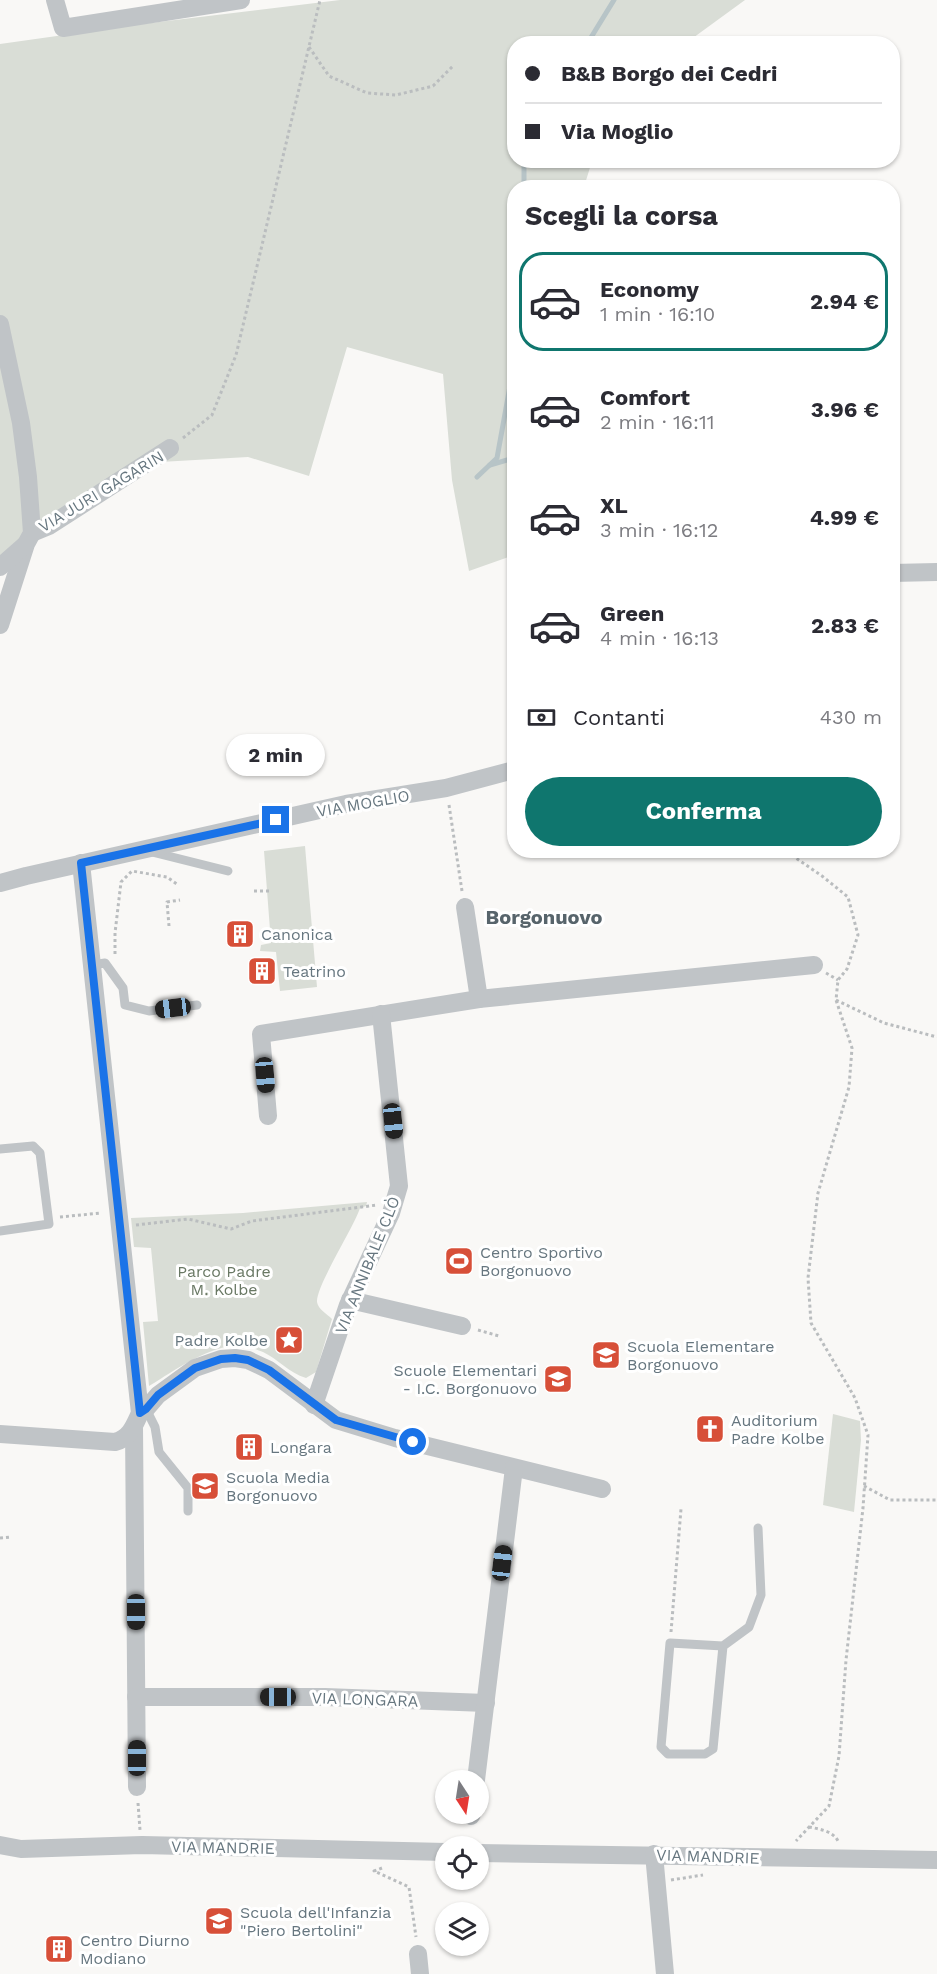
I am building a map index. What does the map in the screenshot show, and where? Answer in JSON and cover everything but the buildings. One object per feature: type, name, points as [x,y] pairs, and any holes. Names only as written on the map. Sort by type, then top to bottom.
[{"type":"street","points":[[55,0],[63,28],[241,0]]},
{"type":"street","name":"VIA JURI GAGARIN","points":[[0,324],[21,423],[32,508],[29,538],[0,625]]},
{"type":"street","name":"VIA JURI GAGARIN","points":[[1,565],[29,538],[170,448]]},
{"type":"street","points":[[900,573],[937,572]]},
{"type":"street","name":"VIA MOGLIO","points":[[0,884],[81,863],[346,804],[446,788],[507,772]]},
{"type":"street","points":[[81,863],[140,1416],[137,1787]]},
{"type":"street","points":[[465,907],[479,999]]},
{"type":"street","points":[[268,1116],[261,1034],[479,999],[813,965]]},
{"type":"street","name":"VIA ANNIBALE CLÒ","points":[[314,1405],[350,1300],[394,1203],[399,1186],[381,1014]]},
{"type":"street","points":[[350,1300],[462,1326]]},
{"type":"street","points":[[0,1434],[115,1442],[122,1440],[158,1395],[195,1368],[221,1359],[235,1358],[248,1360],[269,1370],[336,1420],[602,1489]]},
{"type":"street","points":[[477,1770],[514,1468]]},
{"type":"street","name":"VIA LONGARA","points":[[136,1697],[325,1697],[486,1703]]},
{"type":"street","name":"VIA MANDRIE","points":[[0,1845],[21,1849],[142,1845],[435,1852]]},
{"type":"street","name":"VIA MANDRIE","points":[[489,1852],[937,1860]]},
{"type":"street","points":[[654,1854],[665,1974]]},
{"type":"street","points":[[418,1954],[420,1974]]},
{"type":"lane","points":[[143,850],[228,871]]},
{"type":"lane","points":[[92,965],[105,963],[123,988],[125,1005],[149,1011],[196,1005]]},
{"type":"lane","points":[[0,1149],[33,1146],[40,1153],[49,1224],[0,1231]]},
{"type":"lane","points":[[140,1416],[155,1427],[159,1452],[188,1488],[188,1511]]},
{"type":"lane","points":[[723,1646],[713,1749],[705,1754],[668,1754],[661,1747],[670,1643],[723,1646],[749,1627],[761,1595],[758,1528]]},
{"type":"path","points":[[170,448],[212,415],[236,355],[320,0]]},
{"type":"path","points":[[309,47],[329,76],[367,93],[396,95],[433,86],[453,66]]},
{"type":"path","points":[[446,788],[465,907]]},
{"type":"path","points":[[775,1858],[796,1841],[829,1806],[839,1756],[868,1435],[855,1398],[811,1323],[808,1278],[818,1193],[849,1087],[852,1048],[837,1000],[838,980],[848,969],[858,935],[848,897],[796,858]]},
{"type":"path","points":[[115,961],[115,933],[121,882],[132,871],[167,877],[178,885]]},
{"type":"path","points":[[254,891],[269,891]]},
{"type":"path","points":[[169,927],[167,902],[180,900]]},
{"type":"path","points":[[837,1000],[884,1023],[937,1037]]},
{"type":"path","points":[[48,1218],[188,1219],[231,1229],[252,1221],[394,1203]]},
{"type":"path","points":[[462,1326],[499,1336]]},
{"type":"path","points":[[864,1486],[890,1500],[937,1500]]},
{"type":"path","points":[[670,1643],[681,1509]]},
{"type":"path","points":[[0,1538],[11,1537]]},
{"type":"path","points":[[137,1787],[142,1845]]},
{"type":"path","points":[[656,1882],[712,1875]]},
{"type":"path","points":[[410,1887],[418,1954]]},
{"type":"green space","points":[[340,0],[745,0],[696,36],[507,36],[507,168],[590,168],[586,180],[507,180],[507,557],[469,571],[452,480],[443,374],[347,347],[309,476],[248,457],[160,462],[0,557],[0,44]]},
{"type":"green space","points":[[305,846],[317,987],[280,991],[276,952],[260,951],[261,945],[271,943],[264,851]]},
{"type":"green space","name":"Parco Padre M. Kolbe","points":[[367,1202],[366,1206],[360,1208],[318,1294],[318,1305],[332,1319],[316,1372],[306,1378],[294,1373],[263,1352],[241,1345],[228,1346],[204,1354],[149,1386],[143,1322],[158,1321],[151,1248],[134,1247],[131,1218],[243,1213]]},
{"type":"green space","points":[[833,1414],[860,1421],[861,1440],[854,1512],[823,1505]]},
{"type":"waterway","points":[[592,36],[614,0]]},
{"type":"waterway","points":[[524,168],[524,180]]},
{"type":"waterway","points":[[477,477],[497,458],[507,403]]},
{"type":"waterway","points":[[490,465],[507,460]]},
{"type":"place","name":"Canonica","points":[[240,934]]},
{"type":"place","name":"Teatrino","points":[[262,971]]},
{"type":"place","name":"Centro Sportivo Borgonuovo","points":[[459,1261]]},
{"type":"place","name":"Padre Kolbe","points":[[289,1340]]},
{"type":"place","name":"Scuola Elementare Borgonuovo","points":[[606,1355]]},
{"type":"place","name":"Scuole Elementari - I.C. Borgonuovo","points":[[558,1379]]},
{"type":"place","name":"Auditorium Padre Kolbe","points":[[710,1429]]},
{"type":"place","name":"Longara","points":[[249,1447]]},
{"type":"place","name":"Scuola Media Borgonuovo","points":[[205,1486]]},
{"type":"place","name":"Scuola dell'Infanzia \"Piero Bertolini\"","points":[[219,1921]]},
{"type":"place","name":"Centro Diurno Modiano","points":[[59,1949]]},
{"type":"district","name":"Borgonuovo","points":[[544,917]]},
{"type":"route","points":[[276,820],[81,863],[140,1413],[158,1395],[195,1368],[221,1359],[235,1358],[248,1360],[269,1370],[336,1420],[413,1442]]}]
